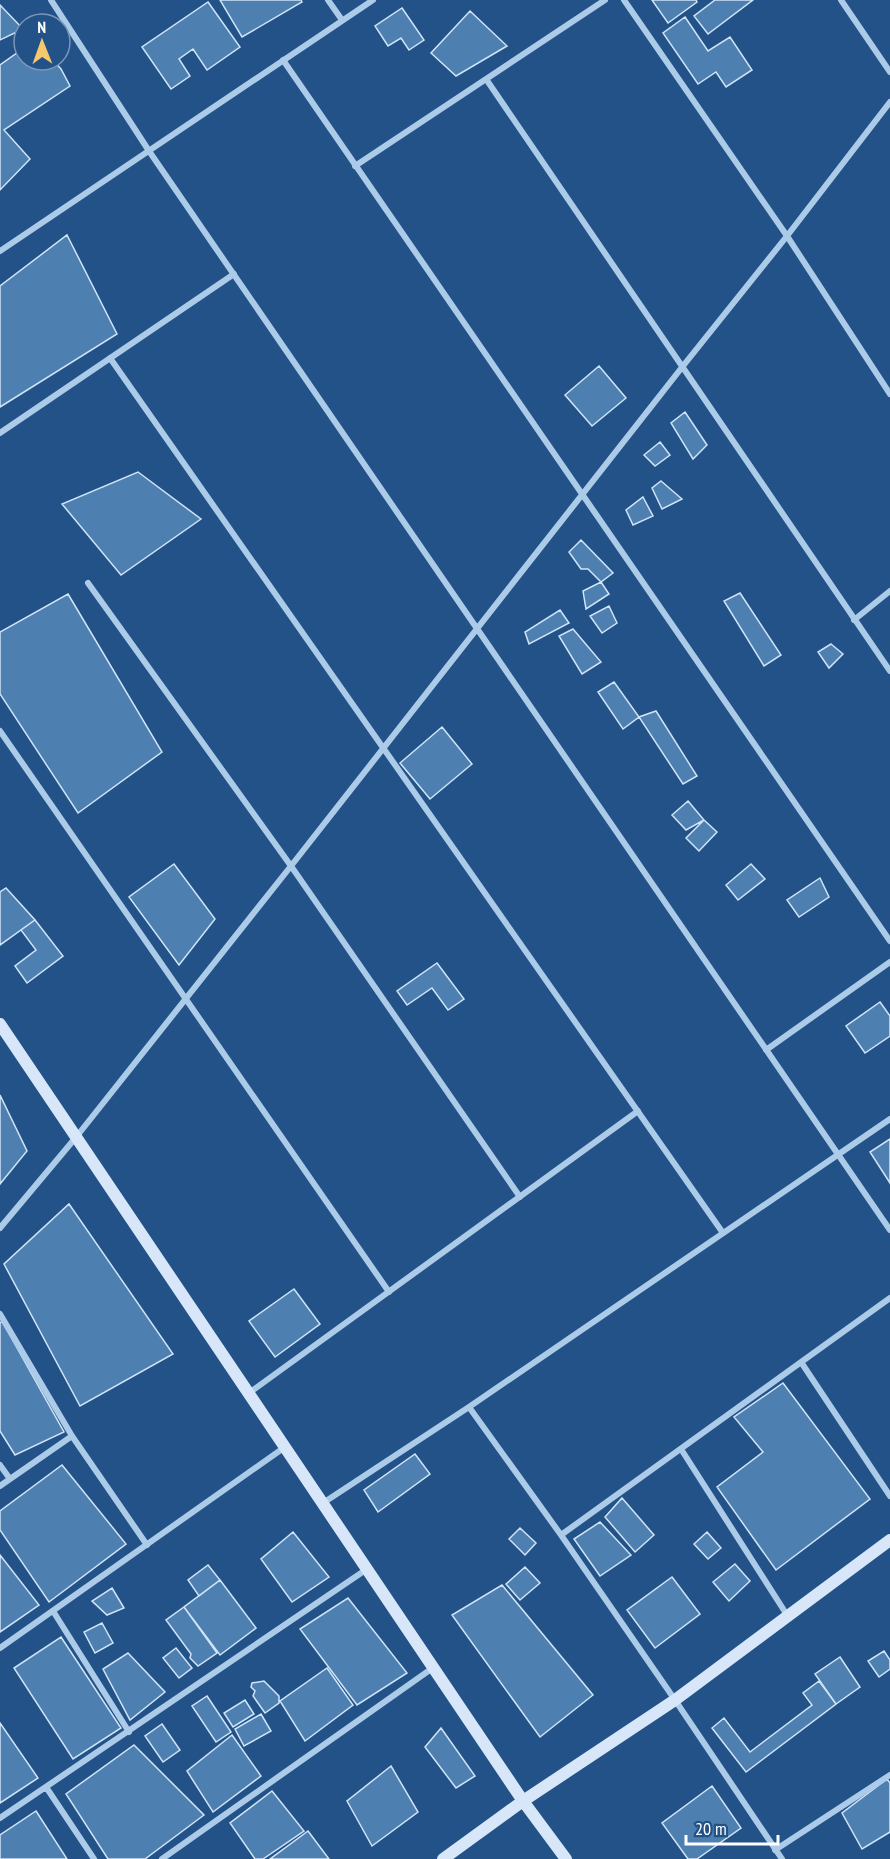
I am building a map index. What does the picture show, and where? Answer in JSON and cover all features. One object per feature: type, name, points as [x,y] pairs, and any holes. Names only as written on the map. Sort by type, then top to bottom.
[{"type":"street","points":[[51,0],[149,151],[890,1230]]},
{"type":"street","points":[[328,0],[342,20]]},
{"type":"street","points":[[0,251],[373,0]]},
{"type":"street","points":[[355,166],[605,0]]},
{"type":"street","points":[[624,0],[787,236],[890,394]]},
{"type":"street","points":[[841,0],[890,72]]},
{"type":"street","points":[[284,60],[890,941]]},
{"type":"street","points":[[486,79],[890,671]]},
{"type":"street","points":[[0,1228],[77,1136],[478,630],[890,102]]},
{"type":"street","points":[[0,433],[234,274]]},
{"type":"street","points":[[110,358],[723,1233]]},
{"type":"street","points":[[88,583],[291,866],[520,1197]]},
{"type":"street","points":[[854,620],[890,591]]},
{"type":"street","points":[[0,731],[389,1292]]},
{"type":"street","points":[[766,1050],[890,962]]},
{"type":"street","points":[[0,1024],[524,1801],[566,1859]]},
{"type":"street","points":[[249,1393],[638,1111]]},
{"type":"street","points":[[323,1503],[469,1407],[890,1119]]},
{"type":"street","points":[[561,1535],[890,1298]]},
{"type":"street","points":[[0,1314],[72,1436],[147,1545]]},
{"type":"street","points":[[801,1362],[890,1496]]},
{"type":"street","points":[[469,1407],[561,1535],[782,1859]]},
{"type":"street","points":[[0,1486],[72,1436]]},
{"type":"street","points":[[0,1648],[285,1447]]},
{"type":"street","points":[[681,1449],[787,1615]]},
{"type":"street","points":[[0,1465],[10,1479]]},
{"type":"street","points":[[443,1859],[524,1801],[675,1700],[890,1540]]},
{"type":"street","points":[[0,1818],[368,1569]]},
{"type":"street","points":[[53,1611],[129,1732]]},
{"type":"street","points":[[162,1859],[434,1667]]},
{"type":"street","points":[[775,1850],[890,1774]]},
{"type":"street","points":[[46,1787],[94,1859]]},
{"type":"building","points":[[220,0],[301,0],[302,2],[242,37]]},
{"type":"building","points":[[652,0],[696,0],[697,2],[668,23]]},
{"type":"building","points":[[715,0],[753,0],[708,34],[694,16]]},
{"type":"building","points":[[208,2],[240,47],[207,70],[193,49],[179,59],[190,76],[171,89],[142,47]]},
{"type":"building","points":[[0,5],[12,18],[12,34],[0,40]]},
{"type":"building","points":[[402,8],[424,40],[409,50],[401,38],[388,46],[375,26]]},
{"type":"building","points":[[470,11],[507,46],[456,76],[431,53]]},
{"type":"building","points":[[685,17],[708,51],[730,37],[752,70],[726,87],[716,72],[698,84],[663,33]]},
{"type":"building","points":[[12,56],[12,72],[63,72],[70,86],[4,130],[30,159],[0,190],[0,65]]},
{"type":"building","points":[[67,235],[117,334],[0,407],[0,286]]},
{"type":"building","points":[[599,366],[626,398],[592,426],[565,395]]},
{"type":"building","points":[[685,412],[707,445],[693,459],[671,423]]},
{"type":"building","points":[[660,442],[670,455],[655,466],[644,455]]},
{"type":"building","points":[[138,472],[201,519],[121,575],[62,504]]},
{"type":"building","points":[[661,481],[682,499],[662,509],[652,488]]},
{"type":"building","points":[[643,497],[653,516],[633,525],[626,510]]},
{"type":"building","points":[[581,540],[613,573],[601,582],[588,569],[581,569],[569,552]]},
{"type":"building","points":[[601,582],[609,594],[586,609],[583,591]]},
{"type":"building","points":[[740,593],[781,655],[764,666],[724,601]]},
{"type":"building","points":[[68,594],[162,752],[78,813],[0,694],[0,632]]},
{"type":"building","points":[[609,606],[617,623],[602,633],[590,616]]},
{"type":"building","points":[[560,610],[569,623],[529,644],[525,632]]},
{"type":"building","points":[[573,629],[601,662],[582,674],[559,636]]},
{"type":"building","points":[[831,644],[843,654],[829,668],[818,652]]},
{"type":"building","points":[[614,682],[639,717],[623,729],[598,692]]},
{"type":"building","points":[[656,711],[697,776],[683,784],[639,717]]},
{"type":"building","points":[[442,727],[472,764],[430,799],[400,763]]},
{"type":"building","points":[[688,801],[704,820],[686,830],[672,815]]},
{"type":"building","points":[[704,820],[717,832],[699,851],[686,838]]},
{"type":"building","points":[[174,864],[215,919],[179,965],[129,897]]},
{"type":"building","points":[[751,864],[765,879],[738,900],[726,885]]},
{"type":"building","points":[[820,878],[829,897],[799,917],[787,900]]},
{"type":"building","points":[[6,888],[35,920],[0,945],[0,892]]},
{"type":"building","points":[[35,920],[63,956],[27,983],[15,966],[36,950],[21,930]]},
{"type":"building","points":[[437,963],[464,999],[448,1010],[432,988],[407,1005],[397,991]]},
{"type":"building","points":[[880,1002],[890,1016],[890,1036],[865,1053],[846,1026]]},
{"type":"building","points":[[0,1095],[27,1151],[0,1184]]},
{"type":"building","points":[[890,1139],[890,1183],[870,1152]]},
{"type":"building","points":[[69,1204],[173,1354],[80,1406],[4,1264]]},
{"type":"building","points":[[294,1289],[320,1324],[275,1357],[249,1321]]},
{"type":"building","points":[[2,1321],[64,1432],[15,1455],[0,1431],[0,1323]]},
{"type":"building","points":[[783,1383],[870,1499],[776,1570],[717,1487],[763,1452],[734,1417]]},
{"type":"building","points":[[415,1454],[430,1474],[378,1512],[364,1490]]},
{"type":"building","points":[[62,1465],[126,1544],[49,1602],[0,1530],[0,1511]]},
{"type":"building","points":[[622,1498],[654,1535],[635,1552],[605,1517]]},
{"type":"building","points":[[600,1522],[631,1555],[600,1576],[574,1539]]},
{"type":"building","points":[[520,1528],[536,1543],[525,1555],[509,1539]]},
{"type":"building","points":[[293,1532],[329,1577],[292,1602],[261,1559]]},
{"type":"building","points":[[707,1532],[721,1548],[708,1559],[694,1544]]},
{"type":"building","points":[[0,1555],[39,1605],[0,1632]]},
{"type":"building","points":[[735,1564],[750,1581],[729,1601],[713,1582]]},
{"type":"building","points":[[208,1565],[220,1580],[199,1596],[188,1580]]},
{"type":"building","points":[[525,1567],[540,1583],[520,1600],[506,1584]]},
{"type":"building","points":[[672,1577],[700,1614],[655,1648],[627,1610]]},
{"type":"building","points":[[220,1580],[256,1628],[220,1655],[184,1607]]},
{"type":"building","points":[[502,1585],[593,1695],[540,1737],[452,1615]]},
{"type":"building","points":[[112,1588],[124,1608],[107,1615],[92,1601]]},
{"type":"building","points":[[348,1598],[407,1673],[357,1705],[300,1629]]},
{"type":"building","points":[[184,1607],[217,1653],[198,1666],[190,1658],[191,1654],[166,1620]]},
{"type":"building","points":[[102,1623],[113,1643],[95,1653],[84,1632]]},
{"type":"building","points":[[61,1637],[121,1728],[73,1759],[14,1668]]},
{"type":"building","points":[[176,1648],[192,1668],[179,1678],[163,1658]]},
{"type":"building","points":[[884,1651],[890,1660],[890,1669],[879,1677],[868,1661]]},
{"type":"building","points":[[128,1653],[165,1692],[130,1720],[103,1669]]},
{"type":"building","points":[[840,1657],[860,1687],[836,1704],[815,1674]]},
{"type":"building","points":[[327,1668],[353,1705],[305,1741],[280,1701]]},
{"type":"building","points":[[264,1681],[279,1696],[279,1703],[265,1713],[253,1696],[255,1691],[251,1687],[252,1683]]},
{"type":"building","points":[[819,1681],[836,1704],[746,1772],[712,1728],[724,1718],[750,1752],[812,1705],[803,1693]]},
{"type":"building","points":[[207,1696],[231,1732],[216,1742],[192,1706]]},
{"type":"building","points":[[245,1700],[254,1714],[233,1727],[224,1713]]},
{"type":"building","points":[[261,1714],[271,1731],[244,1746],[235,1729]]},
{"type":"building","points":[[0,1723],[38,1778],[0,1803]]},
{"type":"building","points":[[162,1724],[180,1750],[163,1762],[145,1736]]},
{"type":"building","points":[[441,1728],[475,1776],[456,1788],[425,1747]]},
{"type":"building","points":[[232,1735],[261,1776],[213,1812],[187,1771]]},
{"type":"building","points":[[134,1745],[204,1815],[145,1859],[108,1859],[66,1794]]},
{"type":"building","points":[[391,1766],[418,1812],[372,1846],[347,1801]]},
{"type":"building","points":[[887,1779],[890,1783],[890,1832],[862,1849],[842,1813]]},
{"type":"building","points":[[712,1786],[741,1828],[697,1859],[688,1859],[662,1823]]},
{"type":"building","points":[[272,1791],[304,1831],[263,1859],[255,1859],[230,1823]]},
{"type":"building","points":[[36,1811],[67,1859],[0,1859],[0,1835]]},
{"type":"building","points":[[308,1831],[329,1859],[270,1859]]}]
